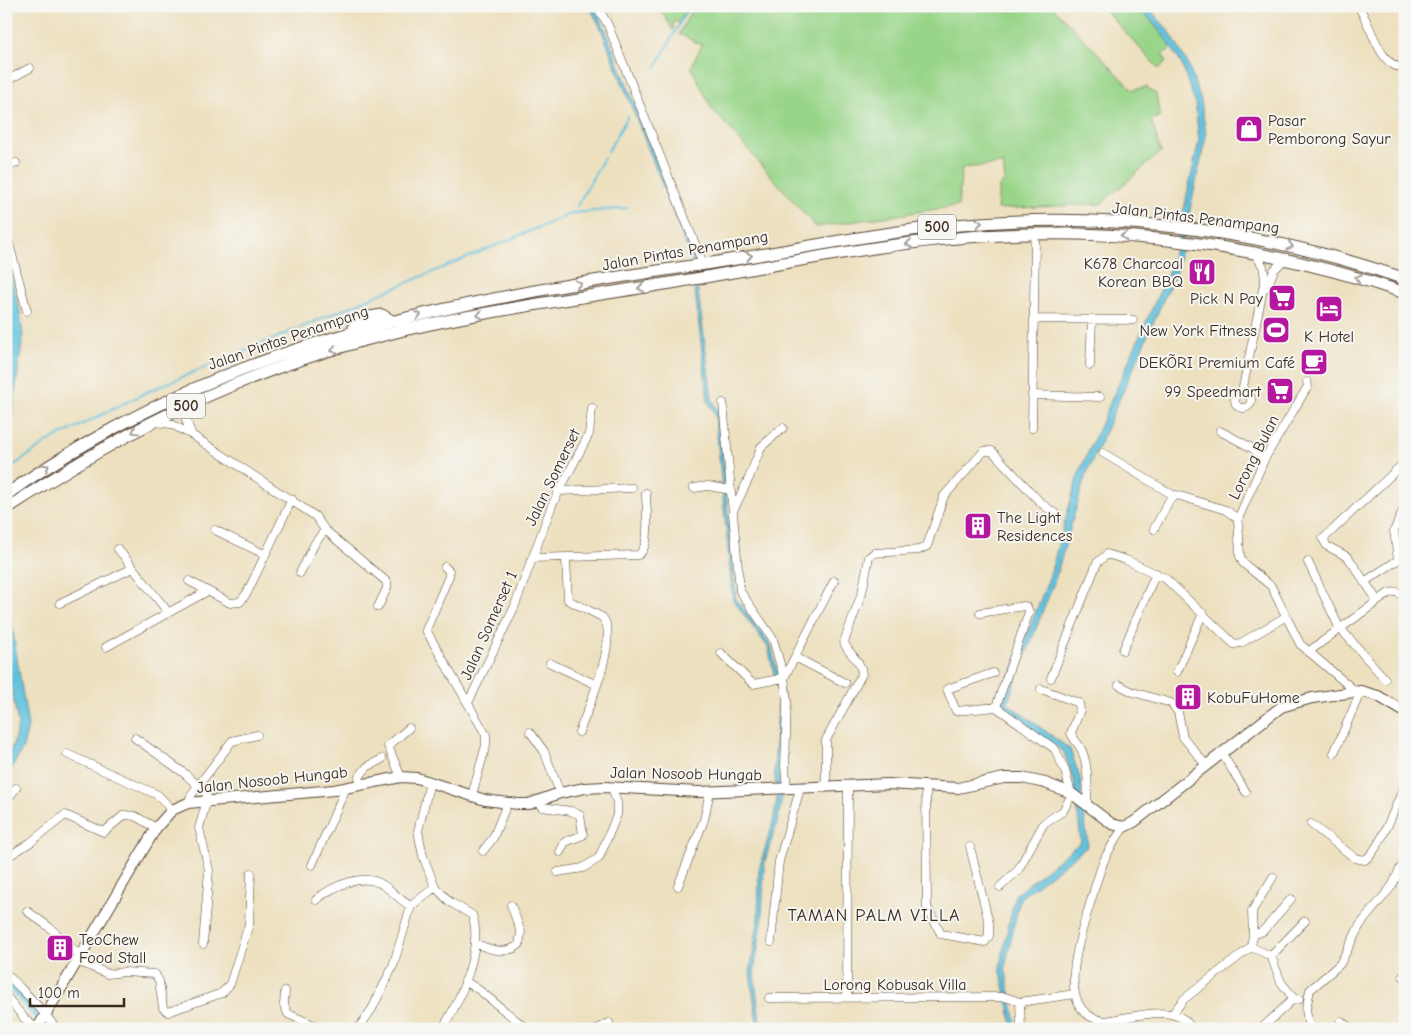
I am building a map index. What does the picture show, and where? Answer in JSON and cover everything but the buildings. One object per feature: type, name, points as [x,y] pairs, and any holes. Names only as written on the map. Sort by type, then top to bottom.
[{"type":"main road","name":"Jalan Pintas Penampang","points":[[6,495],[32,476],[79,448],[179,394],[284,353],[354,331],[452,307],[884,234],[982,223],[1102,222],[1174,227],[1276,242],[1357,264],[1405,280]]},
{"type":"main road","name":"Jalan Pintas Penampang","points":[[6,509],[76,464],[154,421],[224,390],[295,362],[380,337],[514,309],[919,243],[1016,235],[1072,234],[1131,236],[1187,241],[1286,258],[1405,293]]},
{"type":"main road","points":[[354,331],[359,336],[371,334],[380,337]]},
{"type":"main road","points":[[179,394],[192,394],[212,384],[218,384],[224,390]]},
{"type":"main road","points":[[1124,827],[1134,822],[1205,764],[1281,707],[1312,698],[1358,691],[1378,696],[1405,712]]},
{"type":"main road","name":"Jalan Nosoob Hungab","points":[[40,1023],[156,828],[172,810],[188,803],[346,788],[401,777],[416,778],[507,804],[530,804],[560,793],[585,788],[612,787],[710,791],[800,789],[826,786],[888,784],[966,788],[1004,778],[1022,778],[1045,783],[1072,794],[1112,824],[1124,827]]},
{"type":"street","points":[[597,6],[608,25],[702,264]]},
{"type":"street","points":[[1358,6],[1369,22],[1385,60],[1392,65],[1405,67]]},
{"type":"street","points":[[6,81],[30,68]]},
{"type":"street","points":[[6,167],[16,163]]},
{"type":"street","points":[[6,232],[27,311]]},
{"type":"street","points":[[1036,242],[1043,237],[1072,234]]},
{"type":"street","points":[[1016,235],[1028,237],[1036,242]]},
{"type":"street","points":[[1032,428],[1036,242]]},
{"type":"street","points":[[1254,252],[1263,266],[1264,279],[1243,392],[1269,279],[1278,265],[1286,258]]},
{"type":"street","points":[[1034,319],[1133,320]]},
{"type":"street","points":[[1090,365],[1092,319]]},
{"type":"street","name":"Lorong Bulan","points":[[1307,382],[1308,386],[1264,458],[1238,519],[1238,541],[1241,560],[1270,586],[1297,640],[1308,652],[1358,691]]},
{"type":"street","points":[[1032,395],[1100,396]]},
{"type":"street","points":[[723,403],[740,591],[773,639],[779,680],[787,700],[785,767],[782,789]]},
{"type":"street","points":[[190,405],[186,420],[192,435]]},
{"type":"street","name":"Jalan Somerset","points":[[532,558],[558,491],[577,460],[589,434],[592,408]]},
{"type":"street","points":[[154,421],[171,424],[192,435],[292,499],[315,516],[325,530],[387,582],[387,588],[378,607]]},
{"type":"street","points":[[733,511],[750,478],[761,447],[783,428]]},
{"type":"street","points":[[1220,431],[1252,448],[1264,458]]},
{"type":"street","points":[[826,786],[826,740],[862,674],[861,664],[845,647],[844,642],[862,593],[869,557],[874,553],[919,550],[927,546],[944,496],[984,451],[988,450],[992,451],[1040,502],[1058,516]]},
{"type":"street","name":"Lorong Bulan","points":[[1103,453],[1173,495],[1226,510],[1238,519]]},
{"type":"street","points":[[1377,600],[1348,557],[1327,546],[1323,539],[1405,462]]},
{"type":"street","points":[[694,488],[717,487],[731,490]]},
{"type":"street","points":[[558,491],[632,488]]},
{"type":"street","points":[[532,558],[638,555],[644,549],[647,541],[646,493]]},
{"type":"street","points":[[1154,529],[1173,495]]},
{"type":"street","points":[[189,581],[206,592],[230,603],[240,602],[247,593],[264,554],[292,499]]},
{"type":"street","points":[[1364,582],[1398,560],[1394,535],[1405,506]]},
{"type":"street","points":[[215,530],[264,554]]},
{"type":"street","points":[[300,574],[315,543],[325,530]]},
{"type":"street","points":[[118,549],[168,612]]},
{"type":"street","points":[[1051,678],[1101,558],[1110,554],[1156,573],[1169,581],[1230,642],[1237,645],[1285,617]]},
{"type":"street","name":"Jalan Somerset 1","points":[[468,704],[514,608],[532,558]]},
{"type":"street","points":[[566,558],[568,600],[598,614],[605,620],[606,624],[604,667],[579,732]]},
{"type":"street","points":[[1308,562],[1340,627],[1385,679]]},
{"type":"street","name":"Jalan Somerset 1","points":[[446,567],[450,576],[427,622],[426,630],[484,730],[486,739],[472,795]]},
{"type":"street","points":[[60,603],[133,568]]},
{"type":"street","points":[[1123,650],[1156,573]]},
{"type":"street","points":[[721,653],[752,684],[779,680],[795,657],[834,581]]},
{"type":"street","points":[[106,647],[206,592]]},
{"type":"street","points":[[1308,652],[1377,600],[1393,592],[1405,597]]},
{"type":"street","points":[[980,613],[1024,606],[1027,607],[1029,612],[996,707]]},
{"type":"street","points":[[1177,672],[1203,613]]},
{"type":"street","points":[[795,657],[845,683]]},
{"type":"street","points":[[550,663],[597,685]]},
{"type":"street","points":[[992,673],[947,689],[956,711],[996,707],[1055,749],[1065,771],[1072,794],[1063,811],[1044,823],[1018,870],[1000,887]]},
{"type":"street","points":[[1119,685],[1133,692],[1171,703],[1178,712],[1183,737],[1205,764]]},
{"type":"street","points":[[1041,689],[1079,703],[1080,710],[1071,733],[1080,747],[1087,776],[1085,803]]},
{"type":"street","points":[[1334,753],[1358,691]]},
{"type":"street","points":[[401,777],[388,746],[409,728]]},
{"type":"street","points":[[530,732],[544,751],[560,793]]},
{"type":"street","points":[[188,803],[198,785],[232,741],[257,735]]},
{"type":"street","points":[[135,738],[205,790],[207,800],[199,828],[209,870],[203,944]]},
{"type":"street","points":[[1221,752],[1246,792]]},
{"type":"street","points":[[67,754],[158,795],[172,810]]},
{"type":"street","points":[[362,785],[359,777],[361,772],[382,759]]},
{"type":"street","points":[[430,782],[418,831],[423,856],[435,887],[450,902],[472,915],[476,928],[475,943],[465,981],[454,1010],[442,1029]]},
{"type":"street","points":[[1312,824],[1354,858],[1362,861],[1369,857],[1373,851],[1405,784]]},
{"type":"street","points":[[847,998],[848,785]]},
{"type":"street","points":[[926,786],[927,907],[942,934],[985,942],[989,936],[989,923],[970,847]]},
{"type":"street","points":[[558,872],[583,868],[599,858],[617,815],[617,803],[612,787]]},
{"type":"street","points":[[6,801],[16,788]]},
{"type":"street","points":[[312,865],[346,788]]},
{"type":"street","points":[[772,942],[779,861],[800,789]]},
{"type":"street","points":[[678,886],[704,820],[710,791]]},
{"type":"street","points":[[1398,801],[1405,806]]},
{"type":"street","points":[[537,802],[542,807],[571,811],[580,815],[583,835],[565,842],[560,852]]},
{"type":"street","points":[[483,851],[493,838],[507,804]]},
{"type":"street","points":[[6,858],[31,842],[65,815],[104,832],[124,815],[135,816],[156,828]]},
{"type":"street","points":[[1124,827],[1104,862],[1082,932],[1074,966],[1075,994],[1083,1009],[1101,1021],[1173,1013],[1186,1020],[1192,1029]]},
{"type":"street","points":[[1309,1029],[1306,1001],[1315,984],[1340,964],[1360,924],[1392,886],[1401,867]]},
{"type":"street","points":[[27,911],[49,927],[79,959],[108,974],[124,972],[155,974],[159,981],[163,1008],[168,1012],[222,993],[230,984],[249,924],[251,873]]},
{"type":"street","points":[[1173,1013],[1184,999],[1251,947],[1253,935],[1252,911],[1273,876]]},
{"type":"street","points":[[316,900],[322,894],[363,878],[374,880],[384,885],[411,906]]},
{"type":"street","points":[[358,1029],[372,1009],[393,966],[411,906],[435,887]]},
{"type":"street","points":[[1253,935],[1262,931],[1291,899]]},
{"type":"street","points":[[475,943],[493,951],[511,949],[519,945],[521,932],[511,905]]},
{"type":"street","points":[[1271,956],[1305,921]]},
{"type":"street","points":[[1251,947],[1271,956],[1281,982],[1294,999],[1306,1001]]},
{"type":"street","points":[[6,973],[31,1001],[40,1023]]},
{"type":"street","points":[[465,981],[527,1029]]},
{"type":"street","points":[[285,991],[284,1005],[288,1014],[323,1029]]},
{"type":"street","name":"Lorong Kobusak Villa","points":[[769,998],[1012,999],[1075,994]]},
{"type":"street","points":[[6,996],[25,1019],[56,1029]]},
{"type":"street","points":[[1012,999],[1022,1029]]},
{"type":"street","points":[[1260,1029],[1278,1011],[1294,999]]},
{"type":"street","points":[[1341,1021],[1351,1029]]},
{"type":"street","points":[[598,1029],[609,1023]]},
{"type":"green space","points":[[658,6],[688,6],[679,23],[674,21],[673,30]]},
{"type":"green space","points":[[694,6],[1055,6],[1054,8],[1133,90],[1146,87],[1156,94],[1160,116],[1151,120],[1161,152],[1101,204],[997,209],[999,187],[1005,180],[1003,164],[962,168],[958,206],[816,227],[712,109],[691,67],[702,45],[679,34]]},
{"type":"green space","points":[[1101,6],[1139,6],[1173,48],[1162,54],[1167,61],[1159,69]]},
{"type":"water","points":[[589,6],[593,6],[604,26],[693,253],[712,399],[719,413],[736,599],[771,645],[783,697],[778,769],[782,798],[777,823],[764,864],[762,923],[754,972],[761,1029],[758,1029],[750,972],[758,923],[759,869],[773,822],[777,798],[774,769],[779,696],[768,647],[733,600],[715,415],[708,401],[691,258],[600,26]]},
{"type":"water","points":[[1139,6],[1147,6],[1169,31],[1187,62],[1201,101],[1206,136],[1177,269],[1085,477],[1055,580],[1007,703],[1070,749],[1080,778],[1088,846],[1020,898],[1005,967],[1017,1029],[1013,1029],[1000,967],[1015,895],[1081,842],[1074,780],[1064,752],[999,706],[1049,578],[1078,475],[1171,266],[1199,141],[1195,103],[1182,65],[1165,37]]},
{"type":"water","points":[[6,256],[20,311],[23,336],[6,457],[6,379],[11,336],[6,304]]},
{"type":"water","points":[[6,589],[28,726],[23,748],[6,779],[6,759],[13,745],[18,725],[6,656]]},
{"type":"waterway","points":[[656,67],[689,6]]},
{"type":"waterway","points":[[639,97],[643,90]]},
{"type":"waterway","points":[[608,151],[628,116]]},
{"type":"waterway","points":[[577,206],[604,158]]},
{"type":"waterway","points":[[6,471],[49,441],[149,391],[573,213],[627,208]]},
{"type":"waterway","points":[[6,982],[49,1029]]},
{"type":"place","name":"Pasar Pemborong Sayur","points":[[1249,129]]},
{"type":"place","name":"K678 Charcoal Korean BBQ","points":[[1202,272]]},
{"type":"place","name":"Pick N Pay","points":[[1282,298]]},
{"type":"place","name":"K Hotel","points":[[1329,309]]},
{"type":"place","name":"New York Fitness","points":[[1276,330]]},
{"type":"place","name":"DEKÕRI Premium Café","points":[[1314,362]]},
{"type":"place","name":"99 Speedmart","points":[[1280,391]]},
{"type":"place","name":"The Light Residences","points":[[978,526]]},
{"type":"place","name":"KobuFuHome","points":[[1188,697]]},
{"type":"place","name":"TeoChew Food Stall","points":[[60,948]]},
{"type":"district","name":"TAMAN PALM VILLA","points":[[874,915]]}]
